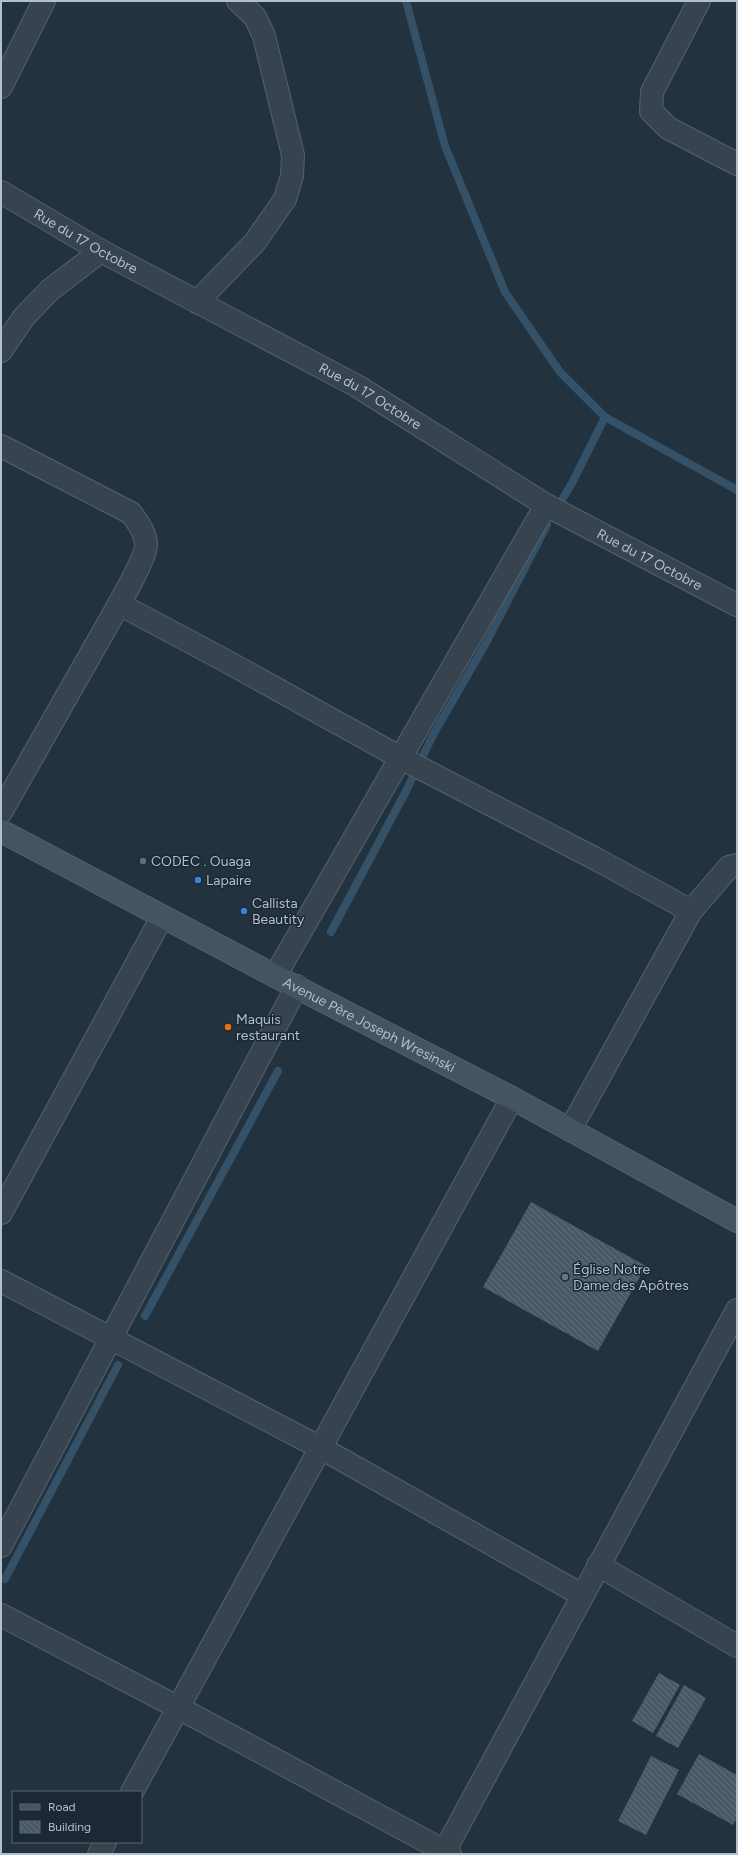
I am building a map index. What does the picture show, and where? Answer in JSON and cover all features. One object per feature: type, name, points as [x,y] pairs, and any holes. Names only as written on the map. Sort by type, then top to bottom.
[{"type":"street","points":[[1,87],[44,1]]},
{"type":"street","points":[[197,302],[255,242],[285,199],[292,176],[293,155],[264,36],[255,17],[238,1]]},
{"type":"street","points":[[699,1],[652,92],[651,111],[668,128],[737,164]]},
{"type":"street","name":"Rue du 17 Octobre","points":[[1,192],[101,251],[357,386],[546,505],[737,605]]},
{"type":"street","points":[[1,351],[24,317],[50,290],[101,251]]},
{"type":"street","points":[[1,446],[131,513],[140,524],[145,538],[146,547],[138,567],[119,604],[1,812]]},
{"type":"street","points":[[275,976],[546,505]]},
{"type":"street","points":[[119,604],[226,661],[401,758],[598,860],[691,911]]},
{"type":"street","name":"Avenue Père Joseph Wresinski","points":[[1,830],[162,917],[512,1098],[737,1221]]},
{"type":"street","points":[[570,1130],[691,911],[729,867],[737,865]]},
{"type":"street","points":[[1,1213],[162,917]]},
{"type":"street","points":[[1,1546],[297,986]]},
{"type":"street","points":[[133,1791],[512,1098]]},
{"type":"street","points":[[1,1281],[321,1448],[582,1595]]},
{"type":"street","points":[[1,1615],[178,1708],[446,1853],[598,1565],[737,1310]]},
{"type":"street","points":[[598,1565],[737,1646]]},
{"type":"street","points":[[98,1854],[104,1843]]},
{"type":"building","name":"Église Notre Dame des Apôtres","points":[[531,1202],[646,1266],[598,1351],[483,1287]]},
{"type":"building","points":[[659,1673],[680,1685],[653,1733],[632,1721]]},
{"type":"building","points":[[684,1685],[706,1698],[678,1748],[656,1736]]},
{"type":"building","points":[[699,1754],[737,1775],[737,1818],[733,1825],[677,1794]]},
{"type":"building","points":[[651,1756],[679,1770],[646,1835],[618,1821]]},
{"type":"waterway","points":[[406,1],[445,146],[505,292],[560,372],[605,417],[737,490]]},
{"type":"waterway","points":[[556,510],[572,483],[605,417]]},
{"type":"waterway","points":[[331,932],[405,793],[433,735],[486,643],[547,525]]},
{"type":"waterway","points":[[145,1316],[278,1071]]},
{"type":"waterway","points":[[5,1579],[118,1365]]},
{"type":"place","name":"CODEC . Ouaga","points":[[143,861]]},
{"type":"place","name":"Lapaire","points":[[198,880]]},
{"type":"place","name":"Callista Beautity","points":[[244,911]]},
{"type":"place","name":"Maquis restaurant","points":[[228,1027]]},
{"type":"place","name":"Église Notre Dame des Apôtres","points":[[565,1277]]}]
